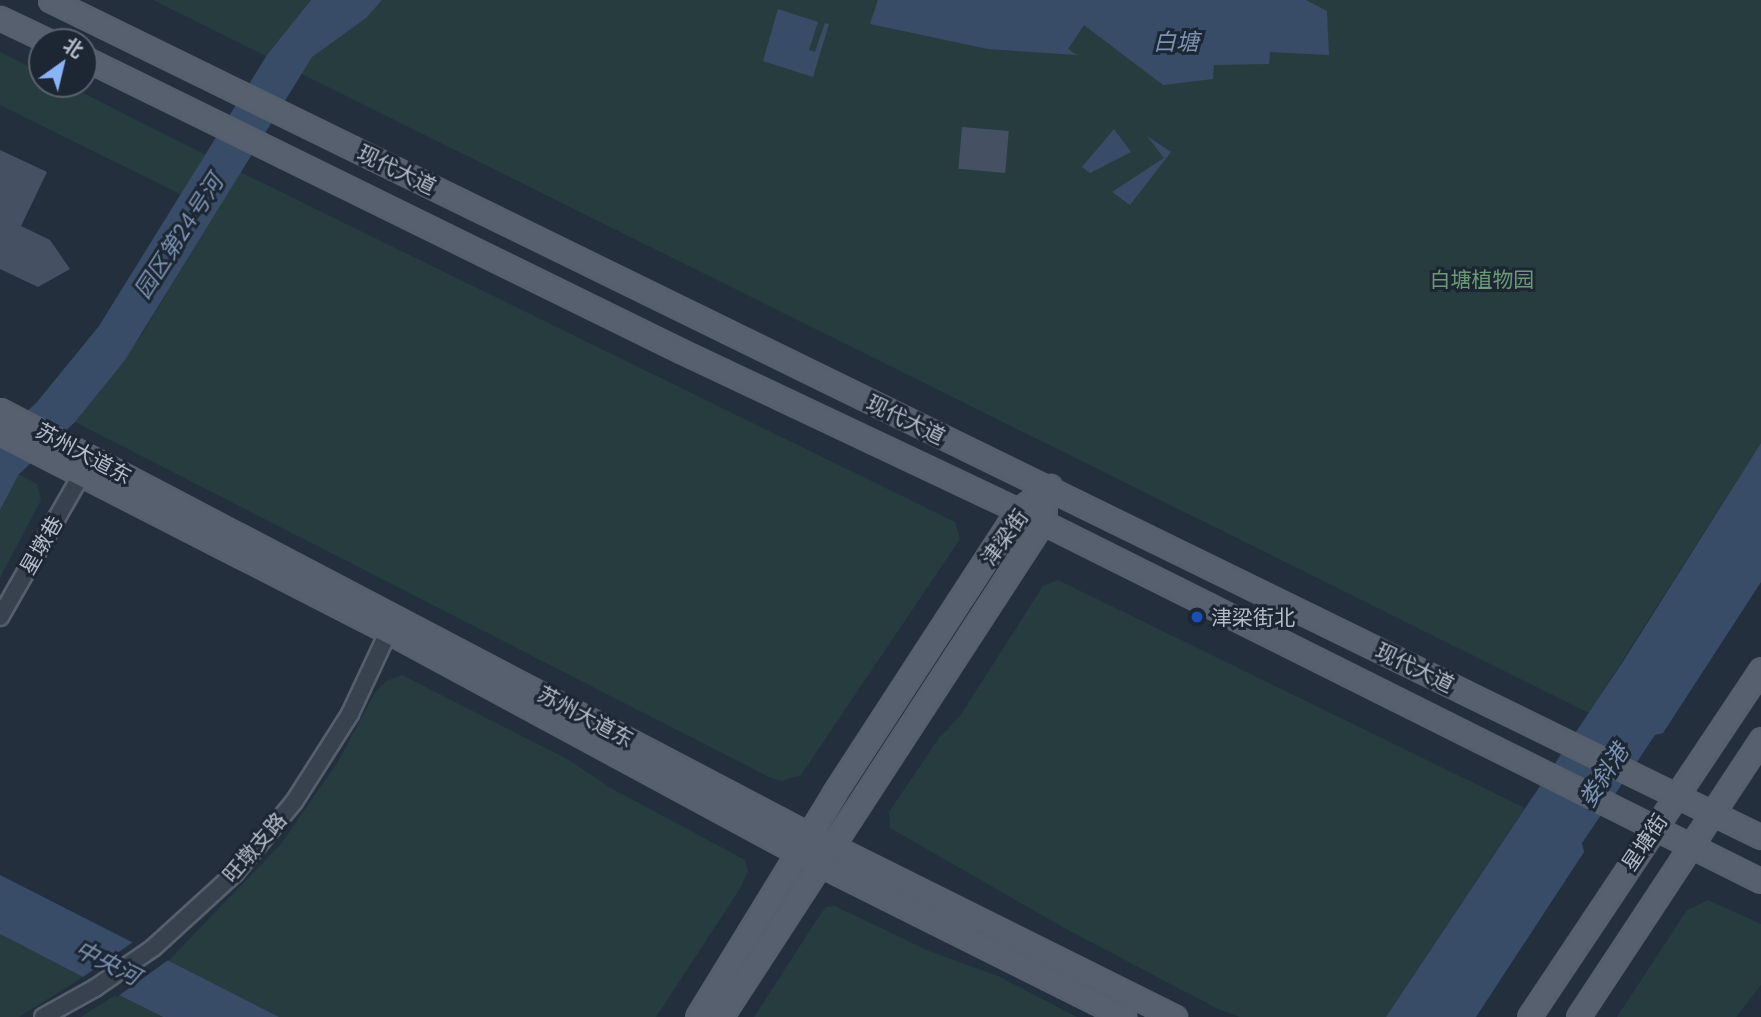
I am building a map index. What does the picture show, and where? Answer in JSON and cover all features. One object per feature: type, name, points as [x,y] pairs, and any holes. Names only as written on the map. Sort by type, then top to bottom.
[{"type":"main road","name":"现代大道","points":[[50,0],[1050,486],[1761,837]]},
{"type":"main road","points":[[0,18],[28,31]]},
{"type":"main road","name":"现代大道","points":[[98,65],[681,352],[1043,522],[1548,774],[1608,807],[1761,881]]},
{"type":"main road","name":"苏州大道东","points":[[8,414],[82,474],[393,624]]},
{"type":"main road","name":"苏州大道东","points":[[0,433],[51,448],[393,624],[825,854],[1175,1017]]},
{"type":"main road","name":"津梁街","points":[[697,1017],[1018,510],[1050,486]]},
{"type":"main road","name":"津梁街","points":[[722,1017],[825,854],[1043,522],[1050,486]]},
{"type":"main road","name":"星塘街","points":[[1529,1017],[1761,669]]},
{"type":"main road","name":"星塘街","points":[[1578,1017],[1761,739]]},
{"type":"main road","name":"苏州大道东","points":[[825,854],[1124,1017]]},
{"type":"street","name":"星墩巷","points":[[0,617],[82,474]]},
{"type":"street","name":"旺墩支路","points":[[43,1017],[95,988],[153,948],[235,873],[294,802],[350,714],[393,624]]},
{"type":"green space","name":"白塘植物园","points":[[153,0],[1761,0],[1761,443],[1589,713]]},
{"type":"green space","points":[[0,52],[28,66],[28,98],[93,98],[206,155],[182,195],[0,105]]},
{"type":"green space","points":[[240,172],[955,522],[960,539],[801,775],[782,781],[771,778],[75,422],[141,336]]},
{"type":"green space","points":[[19,474],[37,484],[41,500],[0,578],[0,510]]},
{"type":"green space","points":[[1058,580],[1525,808],[1386,1017],[1240,1017],[1218,1009],[1068,930],[890,828],[889,812],[939,738],[960,716],[1043,586]]},
{"type":"green space","points":[[402,675],[569,760],[609,787],[745,860],[748,871],[741,887],[656,1017],[279,1017],[168,961],[281,844],[337,763],[376,691],[386,681]]},
{"type":"green space","points":[[1708,900],[1761,924],[1761,985],[1736,1017],[1617,1017],[1687,910]]},
{"type":"green space","points":[[835,906],[929,951],[998,976],[1077,1017],[754,1017],[826,907]]},
{"type":"green space","points":[[0,934],[83,977],[19,1017],[0,1017]]},
{"type":"green space","points":[[117,994],[163,1017],[81,1017]]},
{"type":"water","name":"园区第24号河","points":[[311,0],[382,0],[366,18],[312,57],[125,360],[75,422],[19,474],[0,510],[0,437],[37,402],[99,326],[267,55]]},
{"type":"water","name":"白塘","points":[[878,0],[1306,0],[1327,11],[1329,55],[1270,52],[1269,64],[1214,65],[1213,79],[1163,85],[1084,25],[1068,49],[1077,55],[988,49],[870,24]]},
{"type":"water","points":[[778,9],[818,22],[809,50],[815,52],[825,23],[829,24],[813,77],[763,61]]},
{"type":"water","points":[[1114,129],[1131,152],[1090,173],[1082,167]]},
{"type":"water","points":[[1147,136],[1171,152],[1130,205],[1112,192],[1164,158]]},
{"type":"water","name":"娄斜港","points":[[1761,443],[1761,582],[1663,733],[1655,735],[1582,843],[1584,852],[1476,1017],[1386,1017],[1624,660]]},
{"type":"water","name":"中央河","points":[[0,875],[279,1017],[163,1017],[83,977],[0,934]]},
{"type":"pier","points":[[136,940],[171,958],[117,997],[80,979]]},
{"type":"building","points":[[962,127],[1009,131],[1005,173],[958,169]]},
{"type":"building","points":[[0,150],[47,172],[21,226],[50,240],[70,269],[38,287],[0,269]]},
{"type":"place","name":"津梁街北","points":[[1197,617]]}]
